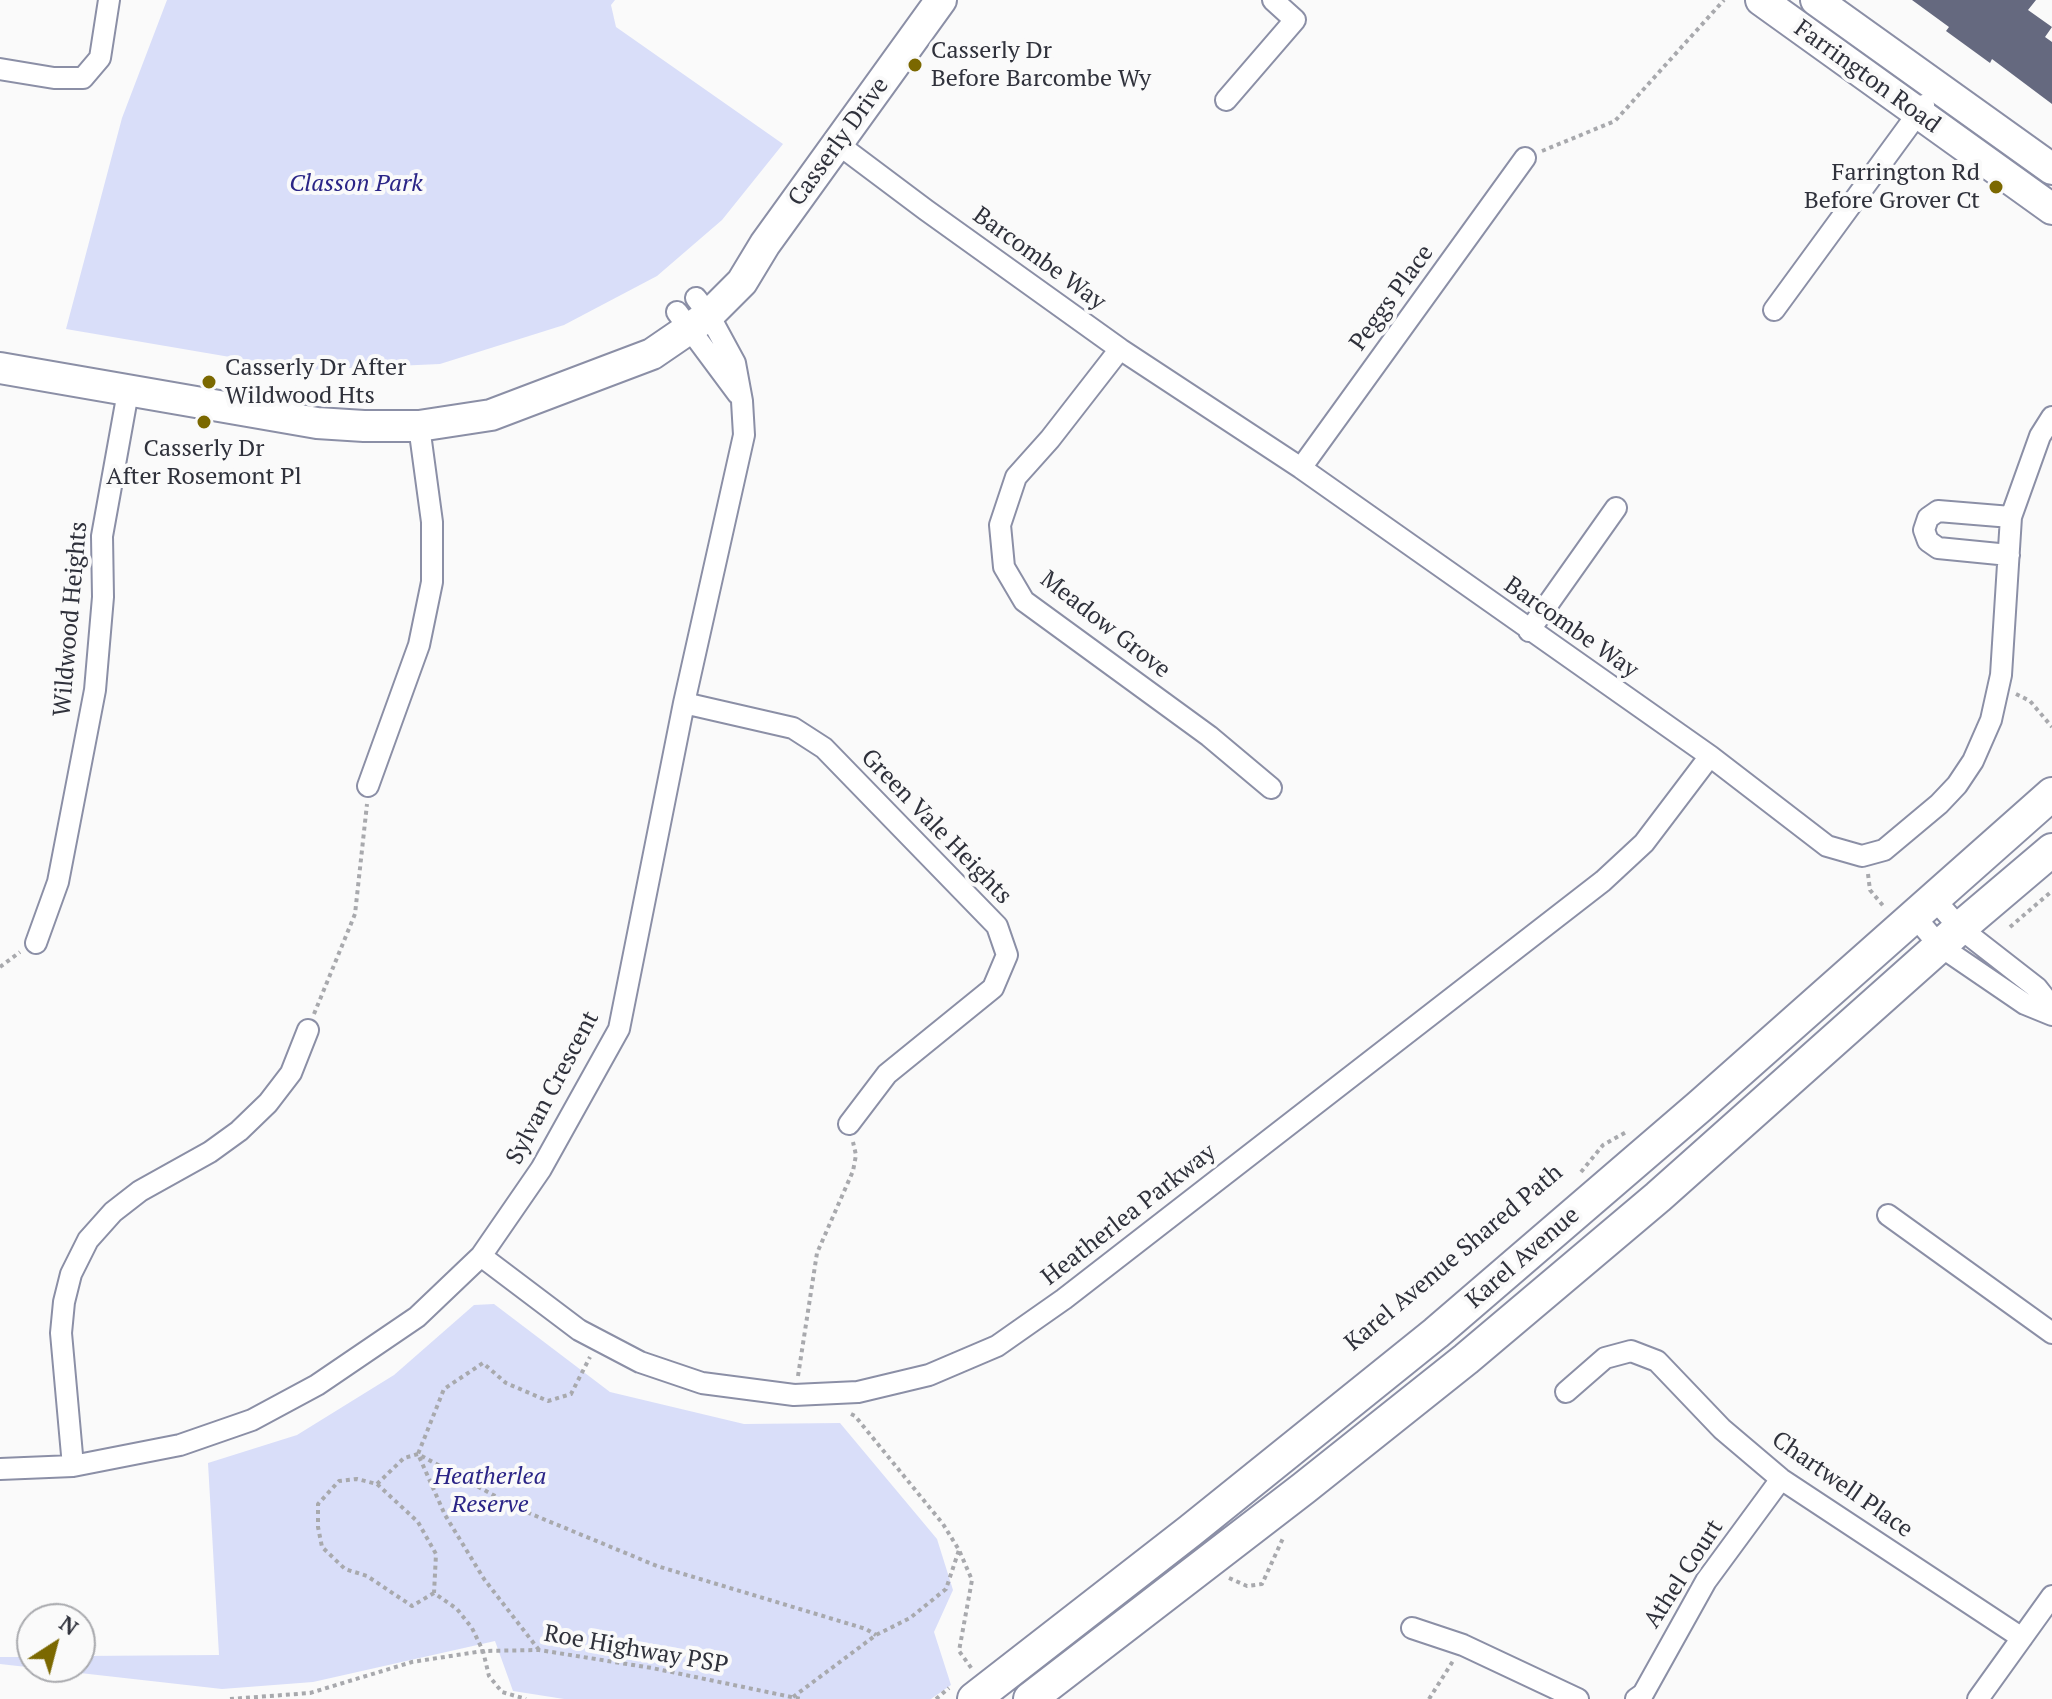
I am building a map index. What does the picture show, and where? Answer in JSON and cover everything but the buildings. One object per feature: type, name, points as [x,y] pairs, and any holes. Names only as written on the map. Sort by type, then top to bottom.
[{"type":"main road","name":"Karel Avenue","points":[[969,1682],[1190,1531],[1365,1391],[1610,1183],[1912,908],[2052,794]]},
{"type":"main road","name":"Karel Avenue","points":[[1030,1699],[1381,1427],[1658,1197],[2052,850]]},
{"type":"main road","points":[[1610,1183],[1613,1194],[1628,1199],[1706,1133],[1745,1120]]},
{"type":"street","points":[[0,69],[54,78],[83,78],[100,58],[109,0]]},
{"type":"street","name":"Casserly Drive","points":[[0,368],[317,423],[364,426],[419,426],[491,415],[607,371],[637,340],[693,313],[728,267],[765,244],[941,0]]},
{"type":"street","points":[[1226,100],[1295,20],[1273,0]]},
{"type":"street","name":"Farrington Road","points":[[1761,0],[2052,209]]},
{"type":"street","name":"Farrington Road","points":[[1816,0],[2052,169]]},
{"type":"street","points":[[1774,310],[1918,114],[1924,105],[1927,81]]},
{"type":"street","name":"Barcombe Way","points":[[838,144],[1120,349],[1301,468],[1710,756],[1827,846],[1862,856]]},
{"type":"street","name":"Peggs Place","points":[[1301,468],[1525,158]]},
{"type":"street","name":"Sylvan Crescent","points":[[0,1469],[73,1466],[180,1445],[252,1420],[317,1385],[417,1317],[481,1256],[541,1169],[619,1029],[684,703],[744,435],[735,363],[693,313]]},
{"type":"street","name":"Meadow Grove","points":[[1120,349],[1050,439],[1016,477],[1000,525],[1004,567],[1024,601],[1209,736],[1271,788]]},
{"type":"street","name":"Wildwood Heights","points":[[36,943],[58,882],[95,690],[103,597],[102,536],[128,392]]},
{"type":"street","points":[[1862,856],[1884,850],[1939,804],[1973,761],[1991,720],[1998,689],[2011,517],[2040,436],[2052,417]]},
{"type":"street","points":[[368,786],[419,645],[432,582],[432,522],[419,426]]},
{"type":"street","points":[[1529,631],[1616,508]]},
{"type":"street","points":[[2009,555],[1938,548],[1928,541],[1924,530],[1928,518],[1938,511],[2011,517]]},
{"type":"street","name":"Green Vale Heights","points":[[684,703],[793,728],[824,748],[997,926],[1007,955],[993,988],[887,1074],[849,1124]]},
{"type":"street","name":"Heatherlea Parkway","points":[[481,1256],[579,1330],[640,1362],[702,1383],[794,1395],[858,1392],[929,1375],[997,1346],[1064,1299],[1603,881],[1644,843],[1710,756]]},
{"type":"street","points":[[1912,908],[1950,937],[2025,1004],[2052,1015]]},
{"type":"street","points":[[1950,937],[2037,988],[2052,1007]]},
{"type":"street","points":[[73,1466],[61,1333],[71,1274],[88,1240],[113,1212],[140,1191],[210,1152],[239,1131],[268,1103],[291,1073],[308,1030]]},
{"type":"street","points":[[1888,1215],[2052,1333]]},
{"type":"street","name":"Chartwell Place","points":[[1566,1392],[1605,1358],[1631,1351],[1657,1361],[1722,1429],[1781,1479],[2022,1638]]},
{"type":"street","name":"Athel Court","points":[[1636,1699],[1643,1694],[1706,1581],[1781,1479]]},
{"type":"street","points":[[1978,1699],[2052,1596]]},
{"type":"street","points":[[1412,1628],[1463,1645],[1578,1699]]},
{"type":"path","points":[[1525,158],[1615,121],[1724,0]]},
{"type":"path","points":[[1998,689],[2030,701],[2052,727]]},
{"type":"path","points":[[308,1030],[355,914],[368,786]]},
{"type":"path","points":[[1862,856],[1868,871],[1870,890],[1912,908]]},
{"type":"path","points":[[2010,927],[2052,891]]},
{"type":"path","points":[[794,1395],[817,1253],[853,1171],[856,1155],[849,1124]]},
{"type":"path","name":"Karel Avenue Shared Path","points":[[1578,1178],[1603,1145],[1639,1125]]},
{"type":"path","points":[[539,1650],[484,1579],[445,1515],[418,1454],[444,1389],[483,1363],[506,1383],[548,1401],[571,1394],[599,1341]]},
{"type":"path","points":[[846,1413],[855,1416],[943,1524],[972,1580],[959,1651],[969,1682],[936,1699]]},
{"type":"path","points":[[377,1484],[404,1458],[418,1454],[519,1509],[657,1566],[866,1629],[876,1635]]},
{"type":"path","points":[[357,1479],[377,1484],[418,1522],[436,1554],[434,1593],[412,1606],[367,1576],[345,1569],[322,1547],[318,1504],[339,1481],[357,1479]]},
{"type":"path","points":[[793,1697],[876,1635],[910,1618],[946,1589],[959,1550]]},
{"type":"path","points":[[434,1593],[457,1609],[472,1628],[483,1651],[489,1676],[502,1692],[526,1699]]},
{"type":"path","points":[[1429,1699],[1463,1645]]},
{"type":"path","name":"Roe Highway PSP","points":[[230,1699],[310,1693],[412,1662],[483,1651],[539,1650],[652,1668],[801,1699]]},
{"type":"green space","name":"Classon Park","points":[[167,0],[615,0],[611,5],[616,27],[783,144],[722,220],[657,276],[564,325],[440,364],[306,370],[66,329],[122,118]]},
{"type":"green space","name":"Heatherlea Reserve","points":[[494,1304],[610,1392],[744,1424],[840,1423],[937,1539],[953,1590],[934,1632],[951,1685],[931,1699],[564,1699],[513,1691],[495,1641],[313,1682],[222,1689],[96,1675],[96,1656],[219,1655],[208,1463],[297,1435],[394,1375],[474,1305]]},
{"type":"green space","name":"Heatherlea Reserve","points":[[0,1657],[16,1657],[16,1666],[0,1664]]},
{"type":"place","name":"Casserly Dr Before Barcombe Wy","points":[[915,65]]},
{"type":"place","name":"Farrington Rd Before Grover Ct","points":[[1996,187]]},
{"type":"place","name":"Casserly Dr After Wildwood Hts","points":[[209,382]]},
{"type":"place","name":"Casserly Dr After Rosemont Pl","points":[[204,422]]}]
